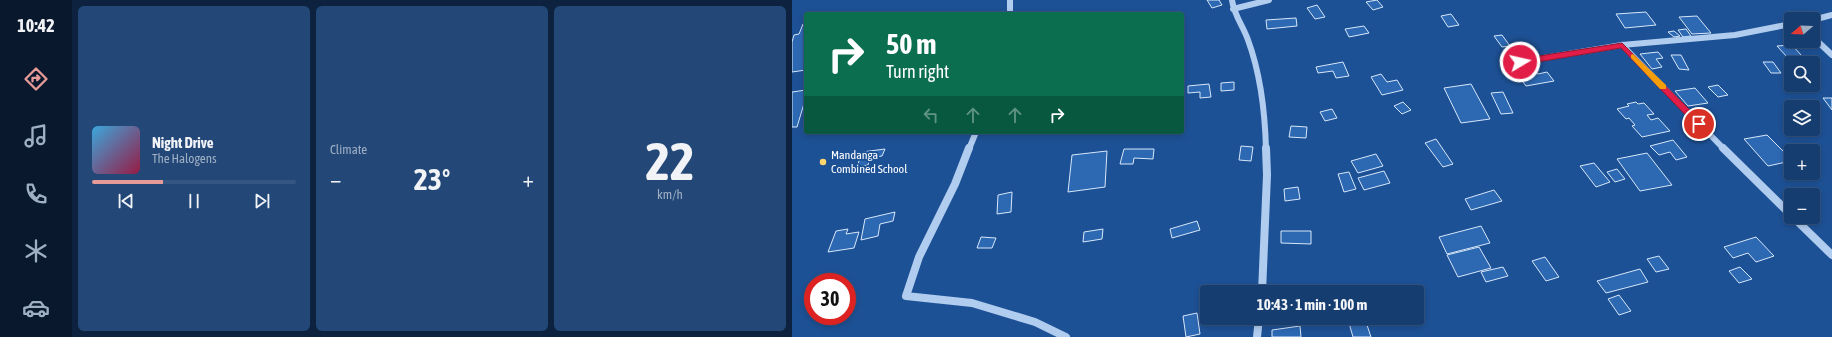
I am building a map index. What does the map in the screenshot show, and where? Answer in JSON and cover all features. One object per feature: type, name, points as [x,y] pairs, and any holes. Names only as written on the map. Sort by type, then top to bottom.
[{"type":"street","points":[[1010,0],[1010,12]]},
{"type":"street","points":[[1232,0],[1233,9],[1248,39],[1258,73],[1265,111],[1267,175],[1262,285]]},
{"type":"street","points":[[1233,9],[1269,0]]},
{"type":"street","points":[[1820,18],[1832,15]]},
{"type":"street","points":[[1520,62],[1622,45],[1735,35],[1784,25]]},
{"type":"street","points":[[1820,44],[1832,55]]},
{"type":"street","points":[[1622,45],[1738,164],[1784,208]]},
{"type":"street","points":[[975,134],[955,184],[919,257],[906,296],[972,303],[1035,322],[1066,337]]},
{"type":"street","points":[[1800,224],[1832,255]]},
{"type":"street","points":[[1256,337],[1258,325]]},
{"type":"building","points":[[1207,0],[1219,0],[1222,5],[1212,8]]},
{"type":"building","points":[[1377,0],[1383,7],[1373,10],[1366,2]]},
{"type":"building","points":[[1317,5],[1325,17],[1315,19],[1307,8]]},
{"type":"building","points":[[1646,12],[1656,25],[1625,28],[1616,14]]},
{"type":"building","points":[[1451,14],[1459,25],[1448,27],[1441,16]]},
{"type":"building","points":[[1697,16],[1711,33],[1692,34],[1679,17]]},
{"type":"building","points":[[1296,18],[1297,26],[1267,29],[1266,20]]},
{"type":"building","points":[[804,24],[804,70],[792,72],[792,42],[794,35],[799,34]]},
{"type":"building","points":[[1364,26],[1369,33],[1349,37],[1345,29]]},
{"type":"building","points":[[1686,29],[1691,36],[1683,37],[1678,30]]},
{"type":"building","points":[[1674,31],[1680,36],[1674,37],[1668,32]]},
{"type":"building","points":[[1502,35],[1510,46],[1502,47],[1494,36]]},
{"type":"building","points":[[1777,46],[1784,46],[1784,48],[1795,48],[1802,56],[1786,56]]},
{"type":"building","points":[[1658,52],[1663,58],[1656,59],[1662,67],[1652,69],[1640,54]]},
{"type":"building","points":[[1671,55],[1681,55],[1689,70],[1679,69]]},
{"type":"building","points":[[1343,62],[1349,76],[1336,78],[1333,71],[1318,73],[1316,67]]},
{"type":"building","points":[[1763,62],[1773,62],[1781,73],[1771,73]]},
{"type":"building","points":[[1535,70],[1538,74],[1547,72],[1554,81],[1526,86],[1521,79],[1530,78],[1525,72]]},
{"type":"building","points":[[1381,74],[1387,82],[1397,80],[1403,90],[1382,95],[1371,77]]},
{"type":"building","points":[[1234,82],[1234,90],[1221,91],[1221,83]]},
{"type":"building","points":[[1209,84],[1211,97],[1200,98],[1200,92],[1188,93],[1188,86]]},
{"type":"building","points":[[1471,84],[1490,119],[1461,123],[1444,88]]},
{"type":"building","points":[[1718,85],[1728,95],[1718,97],[1708,87]]},
{"type":"building","points":[[1695,88],[1708,103],[1688,106],[1675,91]]},
{"type":"building","points":[[804,90],[804,104],[797,127],[792,127],[792,92]]},
{"type":"building","points":[[1503,92],[1513,113],[1501,114],[1491,93]]},
{"type":"building","points":[[1823,98],[1832,98],[1832,110]]},
{"type":"building","points":[[1403,102],[1411,110],[1402,114],[1394,106]]},
{"type":"building","points":[[1636,102],[1638,104],[1644,103],[1654,114],[1647,115],[1651,120],[1658,118],[1670,131],[1642,137],[1632,126],[1635,125],[1629,118],[1626,119],[1617,109],[1629,106],[1627,104]]},
{"type":"building","points":[[1332,109],[1337,118],[1325,121],[1320,112]]},
{"type":"building","points":[[1291,126],[1307,127],[1306,138],[1289,137]]},
{"type":"building","points":[[1767,135],[1784,152],[1784,163],[1768,166],[1744,139]]},
{"type":"building","points":[[1436,139],[1453,164],[1443,167],[1425,143]]},
{"type":"building","points":[[1673,140],[1687,157],[1676,160],[1670,152],[1659,155],[1650,146]]},
{"type":"building","points":[[1241,146],[1253,147],[1251,161],[1239,160]]},
{"type":"building","points":[[885,149],[882,156],[870,158],[868,165],[857,167],[862,152]]},
{"type":"building","points":[[1124,149],[1154,149],[1153,159],[1134,158],[1133,164],[1120,164]]},
{"type":"building","points":[[1107,151],[1105,187],[1068,192],[1072,155]]},
{"type":"building","points":[[1647,153],[1672,185],[1640,191],[1617,159]]},
{"type":"building","points":[[1376,154],[1383,166],[1358,173],[1351,161]]},
{"type":"building","points":[[1594,163],[1610,182],[1596,187],[1580,166]]},
{"type":"building","points":[[1617,169],[1625,179],[1615,182],[1607,172]]},
{"type":"building","points":[[1384,171],[1390,183],[1364,190],[1358,178]]},
{"type":"building","points":[[1349,172],[1356,189],[1344,192],[1338,174]]},
{"type":"building","points":[[1298,187],[1300,199],[1285,201],[1284,189]]},
{"type":"building","points":[[1494,190],[1502,201],[1471,210],[1465,199]]},
{"type":"building","points":[[1012,192],[1011,212],[997,214],[998,195]]},
{"type":"building","points":[[895,212],[893,221],[880,224],[878,236],[861,240],[865,219]]},
{"type":"building","points":[[1197,221],[1200,230],[1172,238],[1170,229]]},
{"type":"building","points":[[1481,226],[1490,243],[1447,254],[1439,237]]},
{"type":"building","points":[[848,229],[846,234],[859,232],[854,248],[828,252],[836,231]]},
{"type":"building","points":[[1103,229],[1102,239],[1083,242],[1084,232]]},
{"type":"building","points":[[1281,231],[1311,231],[1311,244],[1281,243]]},
{"type":"building","points":[[981,237],[996,238],[992,248],[977,248]]},
{"type":"building","points":[[1756,237],[1774,256],[1756,262],[1748,253],[1733,258],[1724,247]]},
{"type":"building","points":[[1479,247],[1491,268],[1458,277],[1447,255]]},
{"type":"building","points":[[1659,256],[1669,269],[1656,272],[1647,259]]},
{"type":"building","points":[[1545,257],[1559,277],[1546,281],[1532,261]]},
{"type":"building","points":[[1503,267],[1508,276],[1486,282],[1481,272]]},
{"type":"building","points":[[1740,267],[1752,279],[1739,283],[1729,271]]},
{"type":"building","points":[[1640,269],[1648,282],[1606,293],[1597,281]]},
{"type":"building","points":[[1619,295],[1631,311],[1619,315],[1608,299]]},
{"type":"building","points":[[1197,313],[1200,334],[1186,337],[1183,316]]},
{"type":"building","points":[[1350,325],[1367,325],[1371,337],[1353,337]]},
{"type":"building","points":[[1300,326],[1301,337],[1272,337],[1272,330]]},
{"type":"slow traffic","points":[[1633,56],[1663,87]]},
{"type":"place","name":"Mandanga Combined School","points":[[823,162]]},
{"type":"route","points":[[1520,62],[1622,45],[1699,124]]}]
